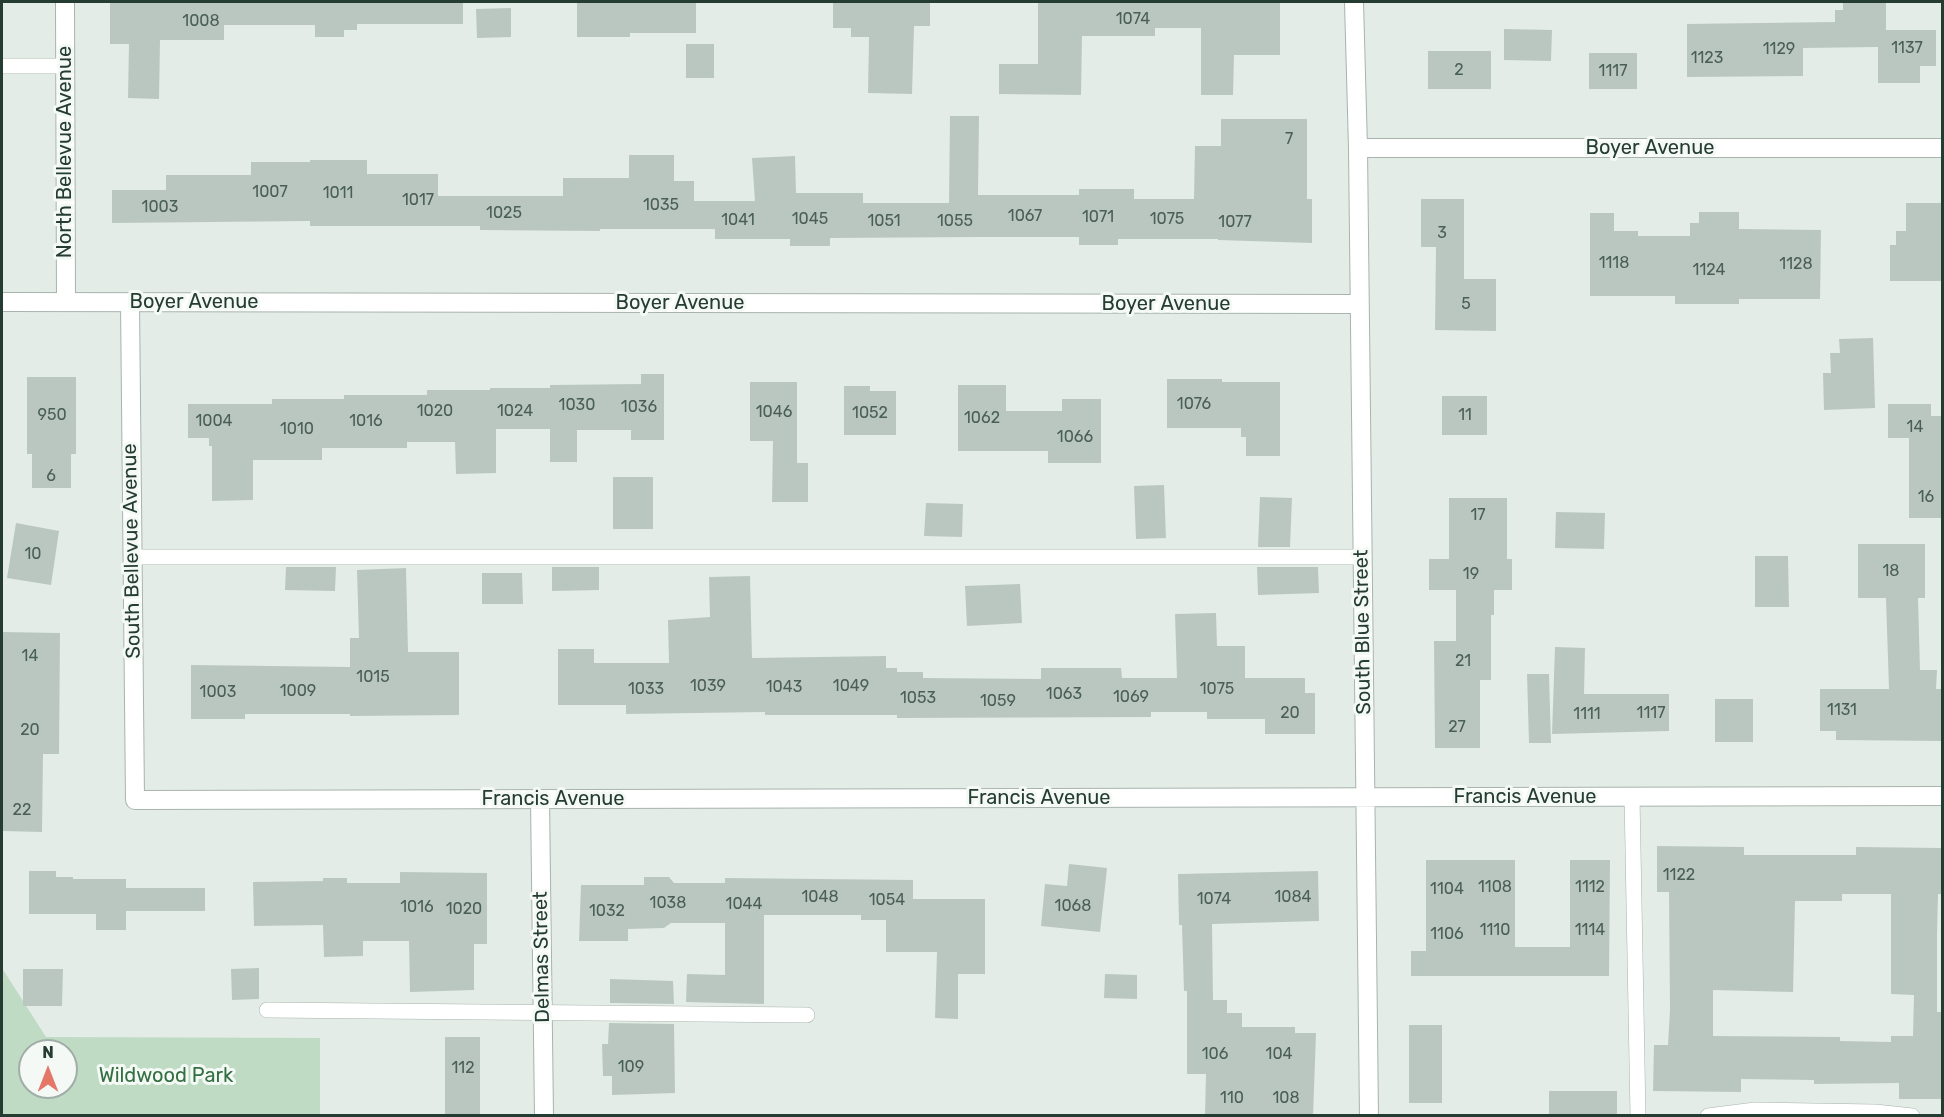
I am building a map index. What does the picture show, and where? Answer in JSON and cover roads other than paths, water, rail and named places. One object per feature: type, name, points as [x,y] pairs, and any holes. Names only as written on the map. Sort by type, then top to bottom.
[{"type":"street","name":"North Bellevue Avenue","points":[[65,2],[66,302]]},
{"type":"street","name":"South Blue Street","points":[[1354,2],[1358,148],[1369,1116]]},
{"type":"street","name":"Boyer Avenue","points":[[1358,148],[1942,148]]},
{"type":"street","name":"Boyer Avenue","points":[[2,302],[1359,304]]},
{"type":"street","name":"South Bellevue Avenue","points":[[130,302],[135,800]]},
{"type":"street","name":"Francis Avenue","points":[[135,800],[1942,796]]},
{"type":"street","name":"Delmas Street","points":[[540,800],[544,1116]]},
{"type":"lane","points":[[2,66],[65,66]]},
{"type":"lane","points":[[132,557],[1362,557]]},
{"type":"lane","points":[[1632,796],[1638,1116]]},
{"type":"lane","points":[[267,1010],[807,1015]]},
{"type":"lane","points":[[1708,1116],[1755,1110],[1865,1112],[1912,1116]]},
{"type":"park label","name":"Wildwood Park","points":[[166,1076]]}]
